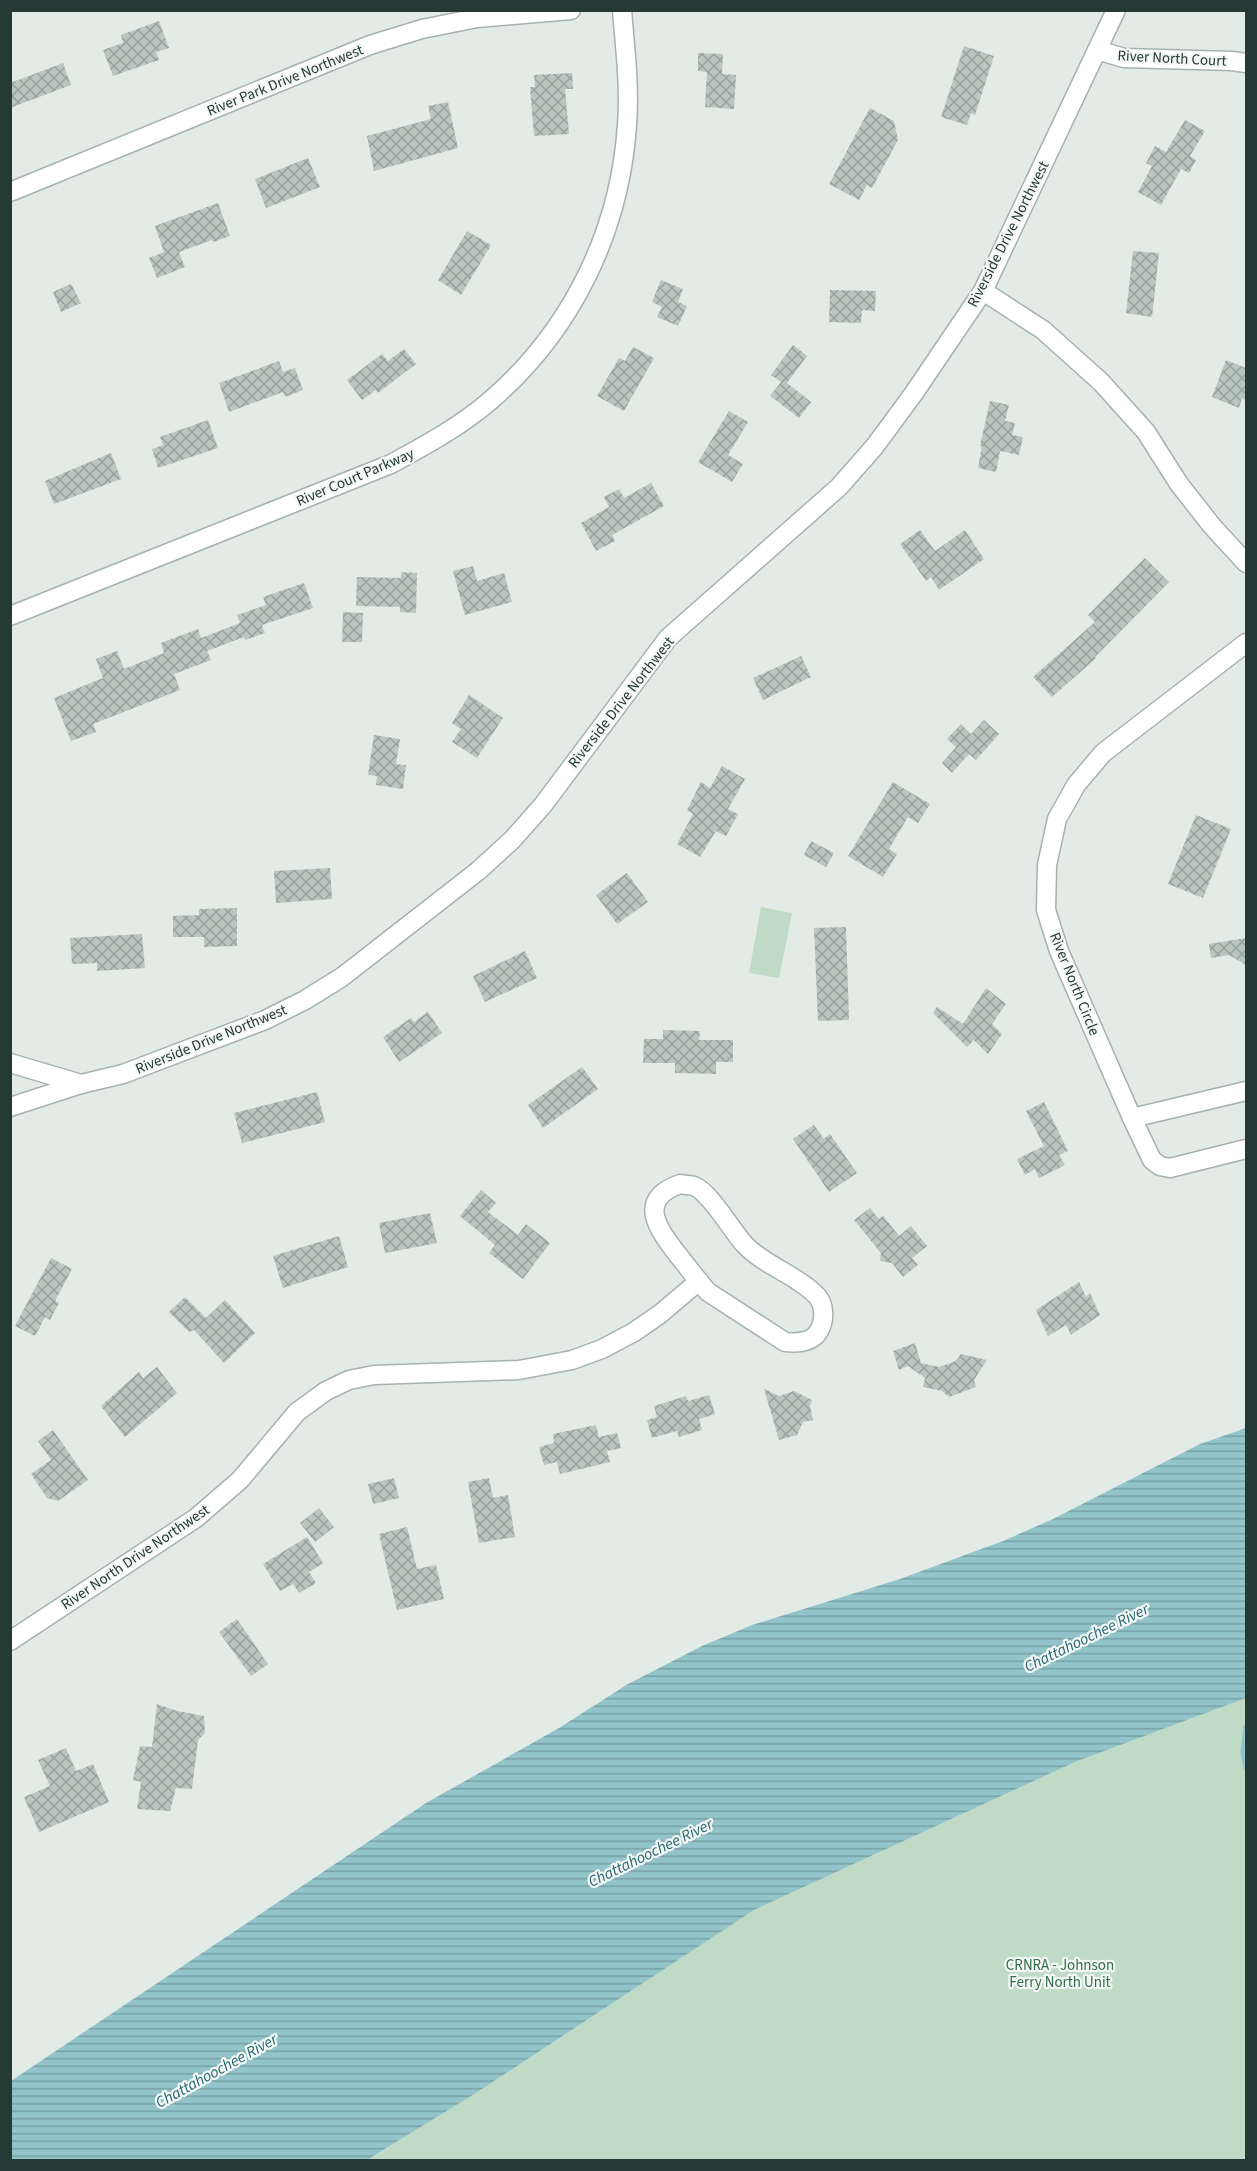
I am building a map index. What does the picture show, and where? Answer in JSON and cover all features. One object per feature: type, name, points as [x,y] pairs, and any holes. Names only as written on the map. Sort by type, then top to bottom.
[{"type":"street","name":"River Park Drive Northwest","points":[[10,192],[370,45],[423,29],[477,18],[571,10]]},
{"type":"street","name":"River Court Parkway","points":[[10,616],[391,464],[440,438],[491,401],[526,366],[560,323],[585,281],[608,230],[620,178],[627,125],[628,77],[622,10]]},
{"type":"street","name":"Riverside Drive Northwest","points":[[10,1107],[81,1084],[123,1074],[265,1020],[305,1000],[342,976],[478,871],[512,840],[543,805],[668,638],[839,487],[914,393],[983,291],[1116,10]]},
{"type":"street","name":"River North Court","points":[[1097,50],[1124,58],[1246,63]]},
{"type":"street","points":[[983,291],[1043,330],[1101,382],[1146,432],[1179,484],[1212,526],[1246,562]]},
{"type":"street","name":"River North Circle","points":[[1246,643],[1103,753],[1076,784],[1057,819],[1047,865],[1046,910],[1059,951],[1152,1160],[1160,1166],[1170,1168],[1246,1149]]},
{"type":"street","points":[[10,1063],[81,1084]]},
{"type":"street","points":[[1132,1118],[1246,1091]]},
{"type":"street","points":[[680,1184],[694,1186],[704,1193],[746,1247],[816,1294],[823,1307],[822,1324],[816,1335],[806,1341],[785,1342],[708,1292],[699,1281],[659,1231],[654,1214],[657,1200],[667,1189],[680,1184]]},
{"type":"street","name":"River North Drive Northwest","points":[[10,1641],[196,1518],[240,1480],[297,1412],[326,1390],[349,1380],[374,1375],[519,1370],[572,1360],[602,1349],[634,1332],[660,1314],[699,1281]]},
{"type":"green space","points":[[761,907],[792,913],[779,978],[749,973]]},
{"type":"green space","name":"CRNRA - Johnson Ferry North Unit","points":[[1246,1698],[1246,2160],[367,2160],[476,2093],[754,1910],[1075,1762]]},
{"type":"water","name":"Chattahoochee River","points":[[1246,1428],[1246,1698],[1075,1762],[754,1910],[476,2093],[367,2160],[11,2160],[11,2081],[426,1803],[559,1728],[628,1684],[702,1646],[752,1625],[900,1579],[1003,1541],[1053,1519],[1200,1444]]},
{"type":"building","points":[[159,21],[169,48],[156,52],[159,60],[113,76],[103,50],[123,43],[121,35]]},
{"type":"building","points":[[964,46],[994,56],[975,115],[971,113],[967,125],[941,117]]},
{"type":"building","points":[[698,53],[723,54],[722,74],[736,75],[734,109],[705,107],[707,72],[698,71]]},
{"type":"building","points":[[63,63],[71,85],[10,108],[10,83]]},
{"type":"building","points":[[572,73],[573,89],[565,89],[569,134],[534,136],[530,87],[535,87],[534,75]]},
{"type":"building","points":[[448,102],[458,148],[374,171],[367,136],[431,119],[428,106]]},
{"type":"building","points":[[870,108],[894,121],[898,140],[872,188],[867,185],[859,200],[829,184]]},
{"type":"building","points":[[1185,120],[1205,131],[1190,156],[1196,160],[1189,173],[1181,169],[1161,205],[1138,192],[1152,166],[1146,163],[1155,146],[1166,152]]},
{"type":"building","points":[[308,158],[320,187],[266,208],[255,179]]},
{"type":"building","points":[[218,203],[230,236],[179,252],[185,267],[157,278],[149,258],[164,252],[155,226]]},
{"type":"building","points":[[467,231],[491,245],[461,295],[438,280]]},
{"type":"building","points":[[1133,251],[1159,253],[1152,317],[1126,313]]},
{"type":"building","points":[[661,280],[683,289],[678,302],[687,306],[678,326],[657,317],[662,307],[652,302]]},
{"type":"building","points":[[71,284],[81,303],[61,312],[53,292]]},
{"type":"building","points":[[830,290],[876,291],[875,311],[862,310],[861,323],[829,322]]},
{"type":"building","points":[[793,345],[807,356],[787,383],[811,402],[799,418],[770,396],[781,382],[771,375]]},
{"type":"building","points":[[633,347],[654,358],[624,411],[597,396],[619,358],[625,361]]},
{"type":"building","points":[[404,349],[416,364],[378,393],[376,390],[362,400],[347,380],[382,354],[388,361]]},
{"type":"building","points":[[1226,360],[1246,368],[1246,400],[1242,398],[1239,408],[1212,397]]},
{"type":"building","points":[[279,361],[283,372],[295,368],[303,390],[285,397],[283,392],[229,412],[219,383]]},
{"type":"building","points":[[990,401],[1009,405],[1005,421],[1015,423],[1012,435],[1023,437],[1019,455],[1000,451],[996,472],[978,468],[982,446],[980,446]]},
{"type":"building","points":[[729,411],[748,422],[728,455],[743,464],[732,482],[698,462]]},
{"type":"building","points":[[208,420],[218,448],[158,468],[152,449],[163,445],[160,437]]},
{"type":"building","points":[[111,453],[121,479],[54,504],[45,481]]},
{"type":"building","points":[[651,483],[664,506],[612,535],[615,541],[596,551],[581,523],[609,507],[604,497],[619,489],[624,498]]},
{"type":"building","points":[[920,530],[935,551],[965,530],[984,559],[939,590],[931,577],[926,581],[900,544]]},
{"type":"building","points":[[1145,558],[1169,582],[1096,658],[1052,697],[1033,677],[1095,622],[1088,615]]},
{"type":"building","points":[[473,566],[477,581],[504,573],[512,602],[465,615],[453,571]]},
{"type":"building","points":[[401,572],[417,573],[416,613],[400,612],[400,607],[356,606],[357,577],[401,578]]},
{"type":"building","points":[[304,583],[313,608],[262,625],[265,633],[245,640],[244,637],[207,651],[211,660],[174,674],[180,690],[93,724],[96,732],[71,741],[54,698],[103,678],[96,659],[117,651],[124,669],[164,653],[161,643],[198,629],[201,638],[240,623],[237,615],[266,605],[263,597]]},
{"type":"building","points":[[343,612],[363,613],[362,642],[342,642]]},
{"type":"building","points":[[801,656],[811,677],[763,700],[753,678]]},
{"type":"building","points":[[469,695],[503,718],[477,758],[452,742],[461,729],[452,723]]},
{"type":"building","points":[[984,720],[999,734],[976,760],[969,754],[952,773],[942,763],[956,747],[947,739],[961,724],[971,734]]},
{"type":"building","points":[[374,735],[400,739],[396,764],[406,765],[403,789],[376,785],[377,776],[368,775]]},
{"type":"building","points":[[722,766],[745,779],[728,809],[738,814],[726,836],[716,831],[700,857],[677,844],[693,814],[687,810],[701,782],[710,788]]},
{"type":"building","points":[[893,782],[930,804],[918,823],[908,817],[889,849],[897,854],[883,877],[848,856]]},
{"type":"building","points":[[1196,815],[1231,829],[1203,898],[1168,884]]},
{"type":"building","points":[[811,841],[834,853],[826,867],[804,855]]},
{"type":"building","points":[[330,868],[332,899],[276,903],[274,871]]},
{"type":"building","points":[[627,873],[648,902],[617,924],[596,895]]},
{"type":"building","points":[[237,908],[237,946],[204,947],[204,937],[173,937],[173,916],[199,915],[199,909]]},
{"type":"building","points":[[846,927],[849,1020],[818,1021],[814,928]]},
{"type":"building","points":[[142,934],[145,968],[97,971],[97,963],[72,964],[70,938]]},
{"type":"building","points":[[1246,938],[1246,965],[1229,955],[1211,958],[1209,944]]},
{"type":"building","points":[[525,951],[537,978],[485,1002],[473,976]]},
{"type":"building","points":[[986,988],[1006,1004],[992,1024],[1002,1034],[988,1054],[974,1040],[967,1047],[933,1013],[937,1007],[963,1024]]},
{"type":"building","points":[[428,1012],[442,1033],[399,1062],[383,1037],[411,1018],[414,1022]]},
{"type":"building","points":[[663,1030],[700,1031],[699,1040],[733,1040],[733,1062],[716,1062],[716,1074],[675,1073],[675,1063],[643,1063],[644,1039],[663,1039]]},
{"type":"building","points":[[582,1067],[598,1089],[543,1128],[528,1105]]},
{"type":"building","points":[[317,1092],[325,1122],[242,1143],[234,1113]]},
{"type":"building","points":[[1044,1102],[1068,1151],[1059,1155],[1065,1165],[1039,1178],[1035,1169],[1025,1175],[1017,1159],[1044,1146],[1026,1111]]},
{"type":"building","points":[[814,1125],[824,1139],[830,1134],[857,1173],[829,1192],[793,1139]]},
{"type":"building","points":[[481,1190],[496,1203],[488,1212],[518,1235],[526,1224],[550,1243],[523,1279],[489,1253],[495,1245],[460,1216]]},
{"type":"building","points":[[870,1208],[879,1219],[883,1216],[899,1236],[911,1226],[927,1246],[912,1258],[918,1265],[903,1277],[892,1263],[880,1261],[881,1253],[854,1220]]},
{"type":"building","points":[[430,1213],[437,1243],[385,1253],[379,1223]]},
{"type":"building","points":[[339,1236],[348,1267],[283,1288],[273,1256]]},
{"type":"building","points":[[51,1258],[72,1269],[55,1301],[59,1303],[50,1320],[45,1317],[35,1336],[15,1326]]},
{"type":"building","points":[[1079,1282],[1086,1297],[1090,1293],[1100,1315],[1071,1335],[1066,1325],[1048,1336],[1036,1310]]},
{"type":"building","points":[[185,1297],[206,1318],[225,1300],[255,1333],[224,1363],[194,1330],[189,1332],[169,1312]]},
{"type":"building","points":[[915,1343],[921,1363],[939,1367],[956,1361],[961,1354],[987,1360],[974,1380],[976,1387],[949,1397],[942,1391],[923,1387],[925,1378],[908,1366],[899,1370],[893,1351]]},
{"type":"building","points":[[157,1367],[177,1393],[125,1437],[101,1406],[139,1372],[143,1378]]},
{"type":"building","points":[[764,1389],[779,1396],[794,1391],[812,1400],[810,1406],[813,1420],[803,1422],[797,1435],[779,1440]]},
{"type":"building","points":[[709,1395],[715,1414],[699,1419],[702,1430],[679,1437],[677,1431],[652,1438],[647,1420],[657,1417],[654,1406],[686,1396],[688,1401]]},
{"type":"building","points":[[596,1425],[599,1437],[617,1433],[621,1448],[607,1451],[610,1462],[560,1474],[557,1462],[544,1465],[539,1447],[554,1443],[553,1434]]},
{"type":"building","points":[[53,1430],[88,1480],[58,1501],[47,1498],[31,1474],[51,1460],[38,1441]]},
{"type":"building","points":[[394,1478],[399,1498],[373,1504],[368,1484]]},
{"type":"building","points":[[489,1478],[493,1498],[508,1495],[515,1537],[479,1543],[468,1482]]},
{"type":"building","points":[[319,1508],[334,1527],[315,1542],[300,1523]]},
{"type":"building","points":[[407,1527],[417,1569],[436,1565],[444,1599],[397,1610],[379,1534]]},
{"type":"building","points":[[307,1537],[323,1563],[309,1572],[316,1583],[299,1593],[293,1584],[280,1591],[263,1564]]},
{"type":"building","points":[[237,1619],[268,1664],[251,1676],[219,1632]]},
{"type":"building","points":[[157,1704],[177,1711],[204,1716],[205,1733],[198,1740],[192,1789],[176,1788],[170,1811],[137,1809],[141,1782],[133,1780],[140,1746],[152,1747]]},
{"type":"building","points":[[66,1748],[76,1771],[93,1764],[109,1802],[39,1832],[24,1797],[50,1786],[38,1760]]},
{"type":"waterway","points":[[1246,1727],[1243,1752],[1246,1768]]}]
